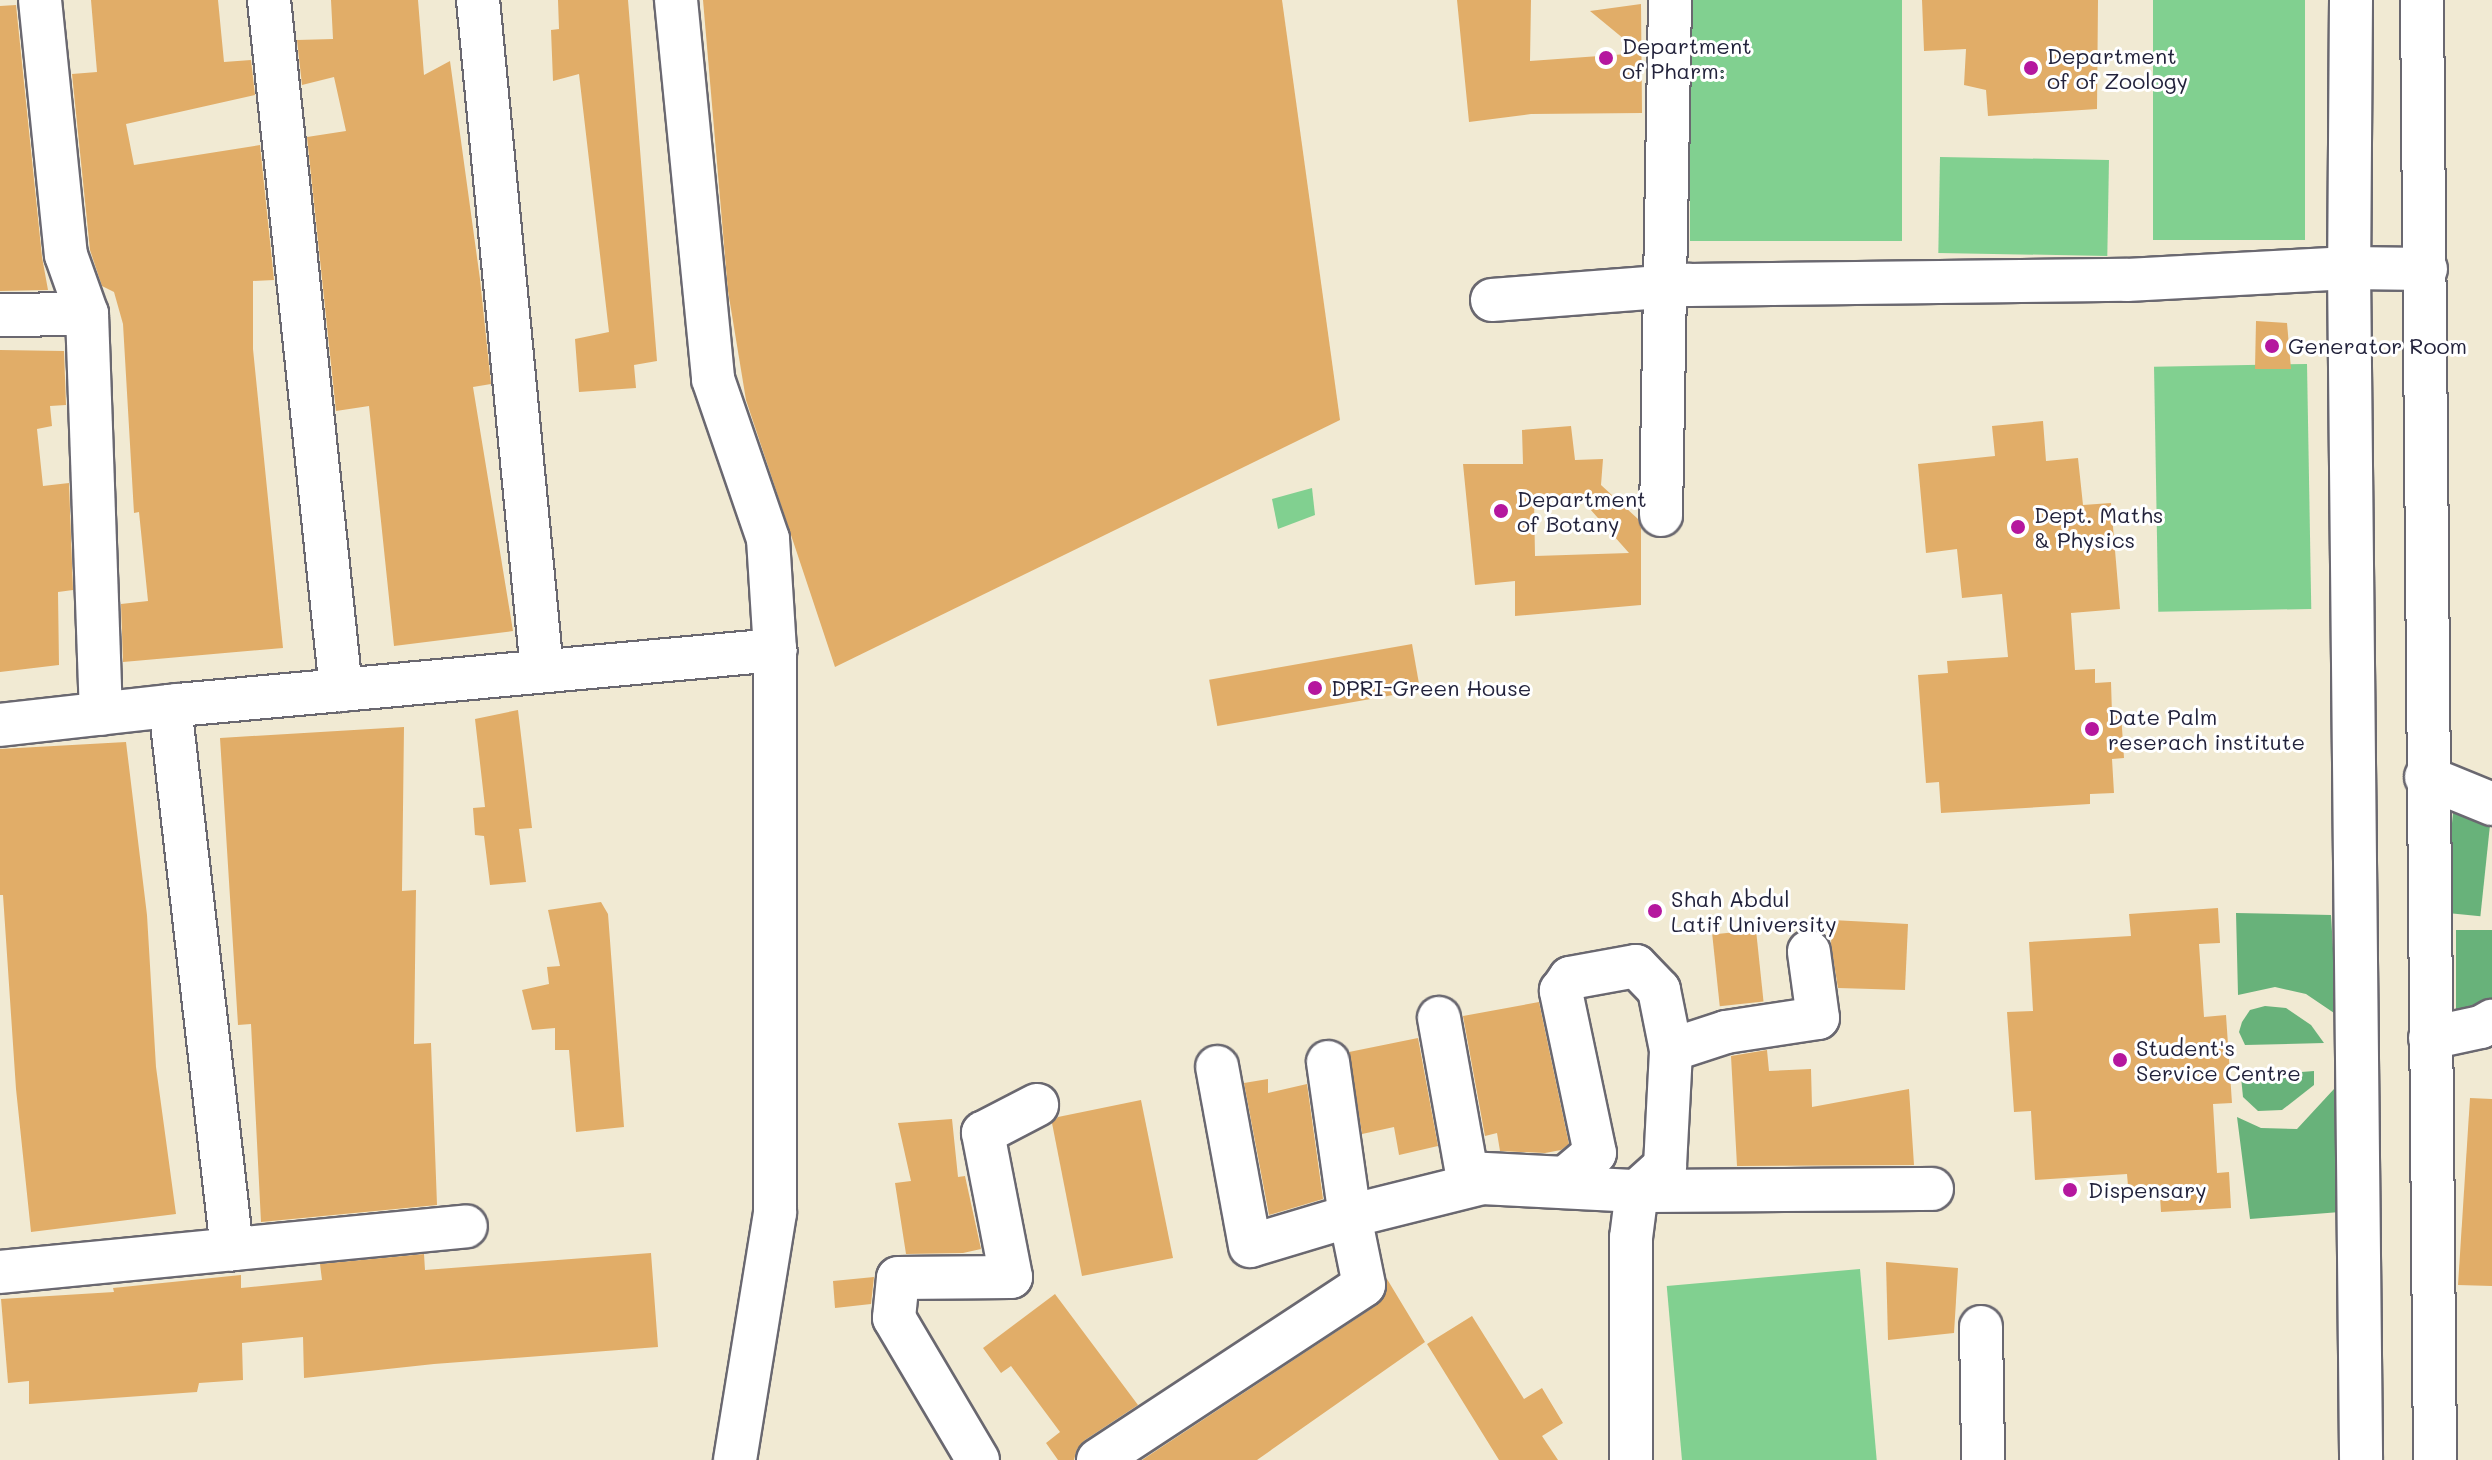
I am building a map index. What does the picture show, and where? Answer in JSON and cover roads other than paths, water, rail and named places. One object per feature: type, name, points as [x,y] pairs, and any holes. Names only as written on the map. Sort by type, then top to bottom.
[{"type":"street","points":[[40,0],[66,255],[87,314],[101,714]]},
{"type":"street","points":[[269,0],[341,690]]},
{"type":"street","points":[[478,0],[542,671]]},
{"type":"street","points":[[676,0],[713,379],[768,539],[775,650],[775,1213],[735,1460]]},
{"type":"street","points":[[1661,515],[1662,287],[1670,0]]},
{"type":"street","points":[[2351,0],[2349,268],[2361,1460]]},
{"type":"street","points":[[2422,0],[2426,269],[2426,777],[2435,1460]]},
{"type":"street","points":[[1492,300],[1662,287],[2127,280],[2349,268],[2426,269]]},
{"type":"street","points":[[0,315],[87,314]]},
{"type":"street","points":[[0,725],[170,706],[775,650]]},
{"type":"street","points":[[170,706],[232,1249]]},
{"type":"street","points":[[2426,777],[2492,804]]},
{"type":"street","points":[[1671,1050],[1726,1032],[1818,1018],[1809,952]]},
{"type":"street","points":[[1439,1018],[1467,1173],[1565,1178],[1595,1153],[1561,991],[1570,978],[1636,966],[1659,990],[1671,1050],[1665,1166],[1637,1191],[1631,1238],[1631,1460]]},
{"type":"street","points":[[2430,1038],[2481,1027],[2492,1021]]},
{"type":"street","points":[[1098,1460],[1364,1285],[1350,1216],[1328,1062]]},
{"type":"street","points":[[1217,1067],[1250,1246],[1350,1216],[1482,1183],[1637,1191],[1932,1189]]},
{"type":"street","points":[[978,1460],[894,1318],[898,1278],[1011,1277],[983,1133],[1037,1105]]},
{"type":"street","points":[[0,1272],[466,1226]]},
{"type":"street","points":[[1981,1327],[1983,1460]]},
{"type":"place","name":"Department of Pharm:","points":[[1606,58]]},
{"type":"place","name":"Department of of Zoology","points":[[2031,68]]},
{"type":"place","name":"Generator Room","points":[[2272,346]]},
{"type":"place","name":"Department of Botany","points":[[1501,511]]},
{"type":"place","name":"Dept. Maths & Physics","points":[[2018,527]]},
{"type":"place","name":"DPRI-Green House","points":[[1315,688]]},
{"type":"place","name":"Date Palm reserach institute","points":[[2092,729]]},
{"type":"place","name":"Shah Abdul Latif University","points":[[1655,911]]},
{"type":"place","name":"Student's Service Centre","points":[[2120,1060]]},
{"type":"place","name":"Dispensary","points":[[2070,1190]]}]
